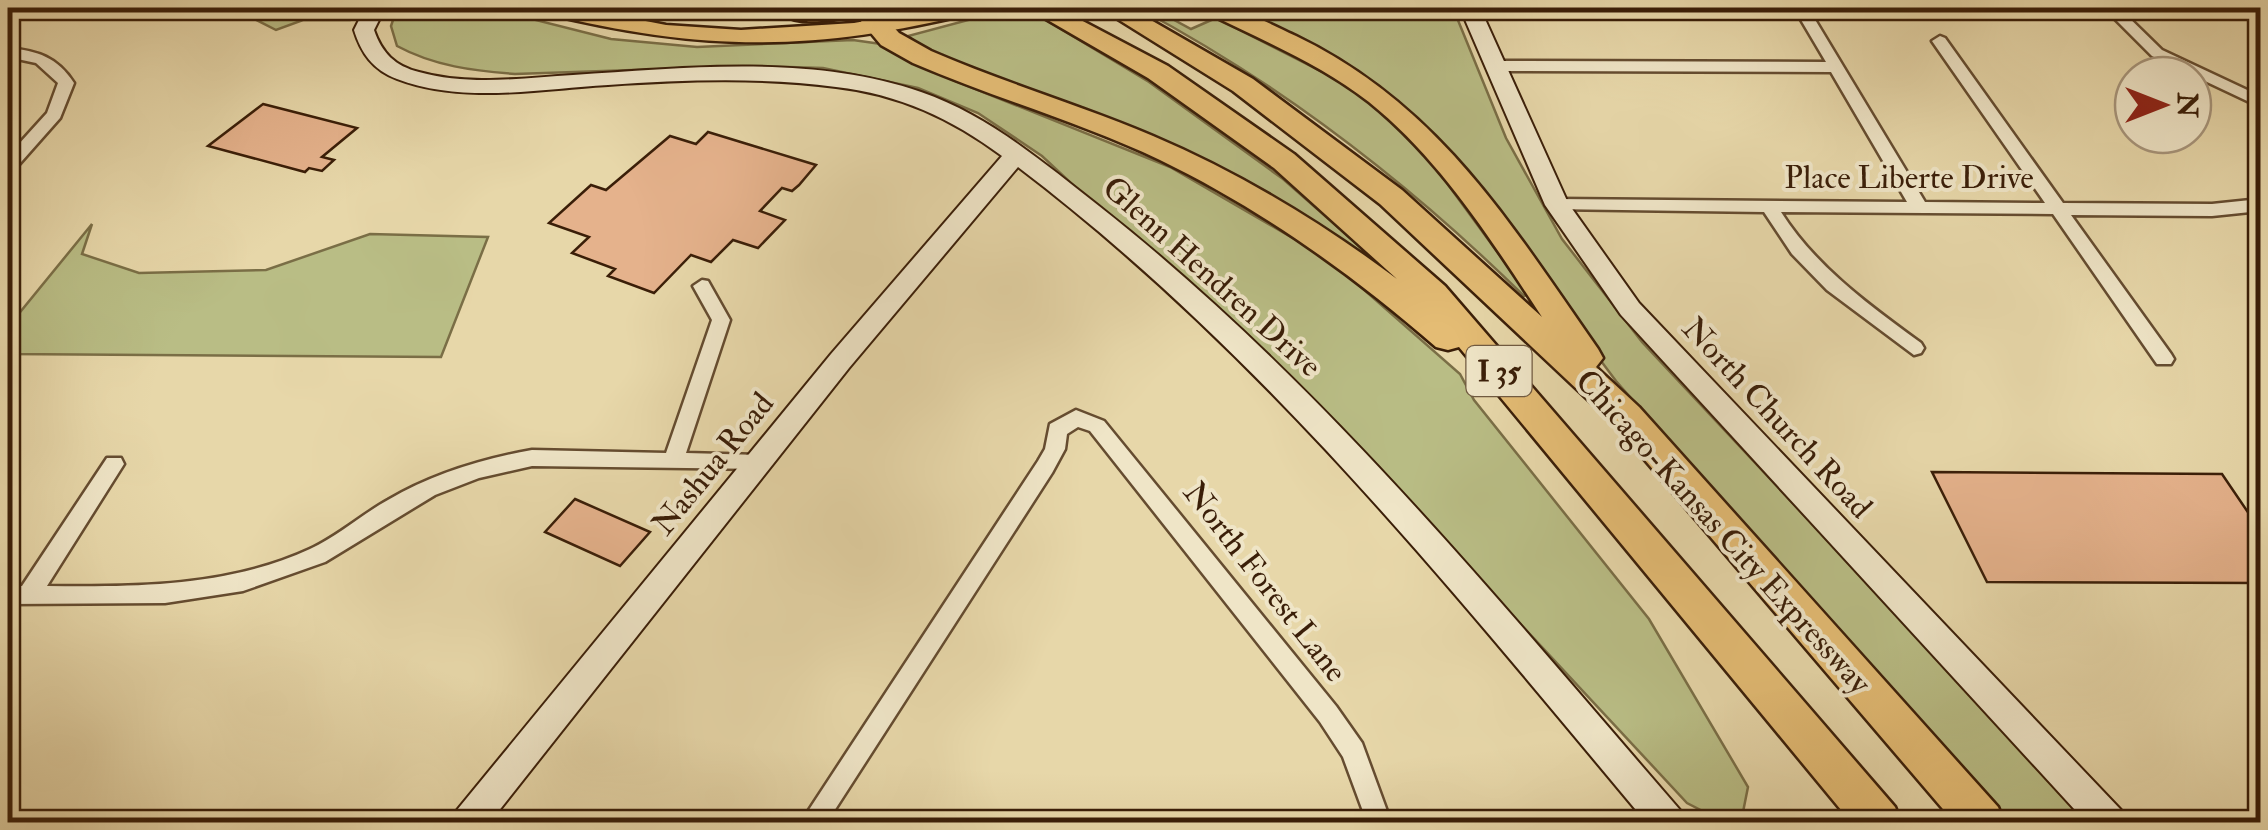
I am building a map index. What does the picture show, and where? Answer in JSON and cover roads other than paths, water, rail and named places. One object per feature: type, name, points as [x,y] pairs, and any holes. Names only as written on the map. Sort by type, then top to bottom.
[{"type":"highway","name":"Chicago-Kansas City Expressway","points":[[1040,8],[1158,72],[1284,161],[1434,294],[1879,822]]},
{"type":"highway","name":"Chicago-Kansas City Expressway","points":[[1112,8],[1243,85],[1391,197],[1627,416],[1982,822]]},
{"type":"highway","points":[[1216,8],[1340,70],[1386,103],[1451,166],[1627,416]]},
{"type":"highway","points":[[866,13],[890,39],[922,57],[1168,154],[1296,224],[1419,312],[1538,417]]},
{"type":"main road","points":[[552,8],[666,32],[735,36],[811,34],[866,13]]},
{"type":"main road","points":[[602,19],[650,14],[818,10],[866,13],[965,8]]},
{"type":"street","name":"Glenn Hendren Drive","points":[[375,8],[364,30],[366,44],[375,58],[389,69],[430,82],[487,86],[754,74],[830,78],[920,99],[965,121],[1017,155],[1140,249],[1333,438],[1423,533],[1668,822]]},
{"type":"street","name":"North Church Road","points":[[1470,8],[1557,205],[1630,309],[2109,822]]},
{"type":"street","points":[[1801,8],[1919,207]]},
{"type":"street","points":[[2111,8],[2140,38],[2168,59],[2260,102]]},
{"type":"street","points":[[1940,41],[2164,360]]},
{"type":"street","points":[[8,52],[47,59],[66,83],[65,94],[54,114],[8,166]]},
{"type":"street","points":[[1497,66],[1836,66]]},
{"type":"street","name":"Nashua Road","points":[[469,822],[840,361],[990,181],[1017,155]]},
{"type":"street","name":"Place Liberte Drive","points":[[1557,205],[2212,210],[2260,206]]},
{"type":"street","points":[[1769,206],[1786,237],[1826,282],[1914,348]]},
{"type":"street","points":[[673,461],[720,320],[702,286]]},
{"type":"street","name":"North Forest Lane","points":[[814,822],[1046,467],[1055,450],[1057,430],[1064,422],[1076,418],[1096,426],[1328,714],[1353,751],[1379,822]]},
{"type":"street","points":[[18,596],[151,595],[252,578],[318,556],[393,507],[439,484],[509,462],[532,458],[760,463]]},
{"type":"street","points":[[18,596],[114,464]]}]
